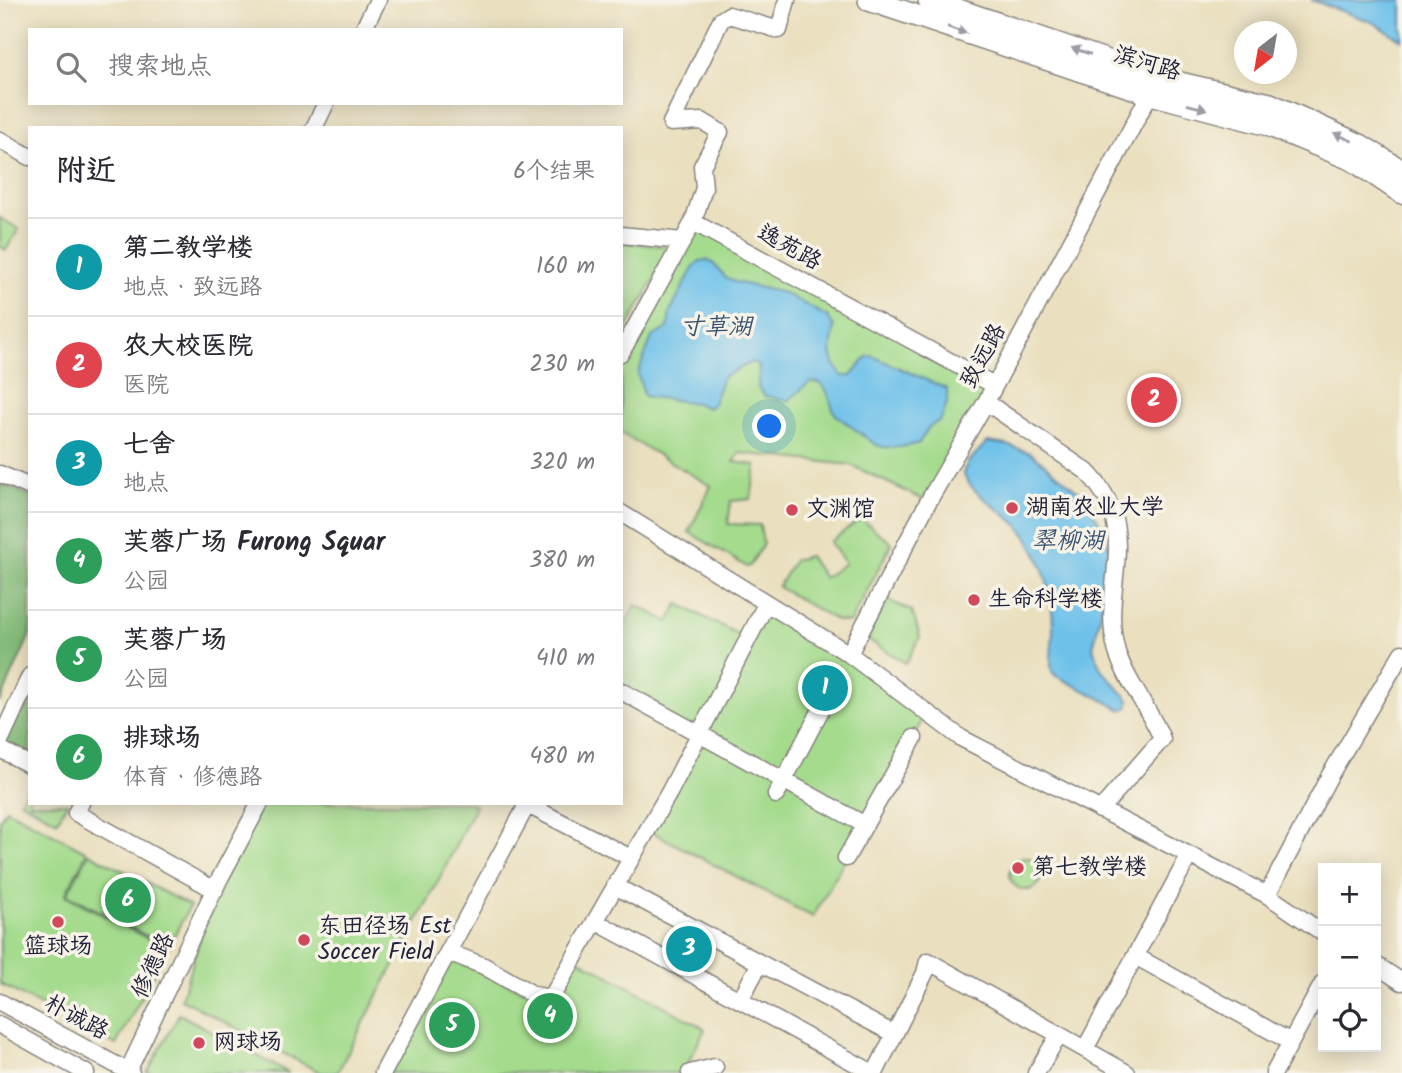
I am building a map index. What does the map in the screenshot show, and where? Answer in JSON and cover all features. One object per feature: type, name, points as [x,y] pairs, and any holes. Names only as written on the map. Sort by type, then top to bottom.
[{"type":"main road","name":"滨河路","points":[[869,0],[1154,86],[1270,104],[1360,145],[1402,171]]},
{"type":"main road","name":"滨河路","points":[[929,0],[1154,86],[1265,124],[1353,160],[1402,193]]},
{"type":"street","points":[[364,28],[378,0]]},
{"type":"street","points":[[623,349],[693,222],[704,188],[702,166],[720,132],[702,121],[671,123],[721,20],[729,15],[779,30],[787,0]]},
{"type":"street","name":"致远路","points":[[849,654],[928,502],[986,402],[1154,86]]},
{"type":"street","points":[[315,126],[325,105]]},
{"type":"street","points":[[0,140],[28,157]]},
{"type":"street","name":"逸苑路","points":[[693,222],[994,385]]},
{"type":"street","points":[[623,235],[683,241]]},
{"type":"street","points":[[986,402],[1086,471],[1099,484],[1114,517],[1118,550],[1114,600],[1117,651],[1126,673],[1153,716],[1162,739],[1100,810]]},
{"type":"street","points":[[0,474],[28,486]]},
{"type":"street","points":[[623,514],[849,654],[961,738],[1267,895],[1318,930]]},
{"type":"street","points":[[448,952],[484,966],[534,995],[551,998],[670,791],[766,604]]},
{"type":"street","points":[[1267,895],[1330,775],[1402,653]]},
{"type":"street","points":[[0,741],[28,680]]},
{"type":"street","points":[[623,692],[698,735],[780,788],[864,825]]},
{"type":"street","points":[[780,788],[823,705]]},
{"type":"street","points":[[846,858],[914,738]]},
{"type":"street","points":[[0,749],[28,764]]},
{"type":"street","points":[[80,805],[76,813],[217,885]]},
{"type":"street","points":[[383,1073],[525,805]]},
{"type":"street","points":[[528,805],[631,858]]},
{"type":"street","name":"修德路","points":[[129,1072],[217,885],[259,806]]},
{"type":"street","points":[[1085,1049],[1189,856]]},
{"type":"street","points":[[615,886],[894,1034]]},
{"type":"street","points":[[595,921],[874,1073],[925,973],[928,961],[1127,1073]]},
{"type":"street","points":[[1135,956],[1291,1042]]},
{"type":"street","points":[[740,1000],[760,963]]},
{"type":"street","points":[[1381,968],[1402,982]]},
{"type":"street","points":[[1274,1073],[1320,989]]},
{"type":"street","points":[[5,1005],[1,1027],[86,1073]]},
{"type":"street","name":"朴诚路","points":[[5,1005],[129,1072]]},
{"type":"street","points":[[1036,1073],[1059,1035]]},
{"type":"street","points":[[690,1073],[715,1067]]},
{"type":"green space","points":[[0,218],[19,229],[6,250],[0,246]]},
{"type":"green space","points":[[693,222],[994,385],[928,502],[851,465],[740,453],[734,462],[756,465],[751,499],[731,501],[728,524],[760,525],[763,544],[747,567],[689,532],[711,486],[623,434],[623,349]]},
{"type":"green space","points":[[623,242],[672,247],[623,335]]},
{"type":"green space","points":[[0,484],[28,494],[28,639],[0,702]]},
{"type":"green space","points":[[861,519],[892,543],[850,623],[837,621],[778,587],[794,560],[809,556],[824,578],[845,563],[830,542]]},
{"type":"green space","points":[[887,600],[912,611],[920,637],[906,663],[866,639]]},
{"type":"green space","points":[[678,604],[747,639],[766,604],[927,712],[813,917],[648,830],[698,735],[623,692],[623,628],[636,605],[669,622]]},
{"type":"green space","points":[[28,686],[28,755],[3,742]]},
{"type":"green space","points":[[28,787],[28,805],[66,805],[57,821],[20,801]]},
{"type":"green space","name":"东田径场 Est Soccer Field","points":[[264,805],[475,806],[337,1073],[321,1073],[181,999],[219,880],[258,808]]},
{"type":"green space","name":"篮球场","points":[[6,809],[87,852],[65,895],[167,949],[116,1045],[0,984],[0,819]]},
{"type":"green space","points":[[89,853],[190,906],[168,947],[67,894]]},
{"type":"green space","points":[[1026,858],[1037,863],[1042,874],[1037,885],[1026,890],[1015,885],[1010,874],[1015,863]]},
{"type":"green space","points":[[577,958],[705,1029],[683,1073],[383,1073],[451,959],[553,1003]]},
{"type":"green space","name":"网球场","points":[[179,1014],[289,1073],[147,1073]]},
{"type":"water","points":[[1311,0],[1402,0],[1402,40],[1372,22]]},
{"type":"water","name":"寸草湖","points":[[706,260],[713,263],[726,278],[784,293],[828,317],[834,327],[831,352],[842,376],[851,376],[867,357],[872,356],[947,389],[947,403],[941,420],[929,427],[919,443],[898,447],[876,445],[836,415],[820,383],[810,382],[788,401],[765,396],[758,388],[759,366],[752,362],[723,377],[713,404],[708,408],[696,403],[644,396],[638,373],[652,337],[668,328],[670,312],[694,266]]},
{"type":"water","name":"翠柳湖","points":[[987,442],[1031,453],[1083,495],[1098,520],[1110,550],[1110,572],[1093,648],[1101,669],[1129,700],[1128,707],[1122,710],[1052,672],[1051,605],[1039,558],[1020,528],[983,498],[963,473],[968,462]]},
{"type":"place","name":"农大校医院","points":[[1154,400]]},
{"type":"place","name":"湖南农业大学","points":[[1012,508]]},
{"type":"place","name":"文渊馆","points":[[792,510]]},
{"type":"place","name":"生命科学楼","points":[[974,600]]},
{"type":"place","name":"第二教学楼","points":[[825,688]]},
{"type":"place","name":"第七教学楼","points":[[1018,868]]},
{"type":"place","name":"排球场","points":[[128,900]]},
{"type":"place","name":"篮球场","points":[[58,922]]},
{"type":"place","name":"东田径场 Est Soccer Field","points":[[304,940]]},
{"type":"place","name":"七舍","points":[[689,949]]},
{"type":"place","name":"芙蓉广场 Furong Squar","points":[[550,1016]]},
{"type":"place","name":"芙蓉广场","points":[[452,1025]]},
{"type":"place","name":"网球场","points":[[199,1043]]}]
